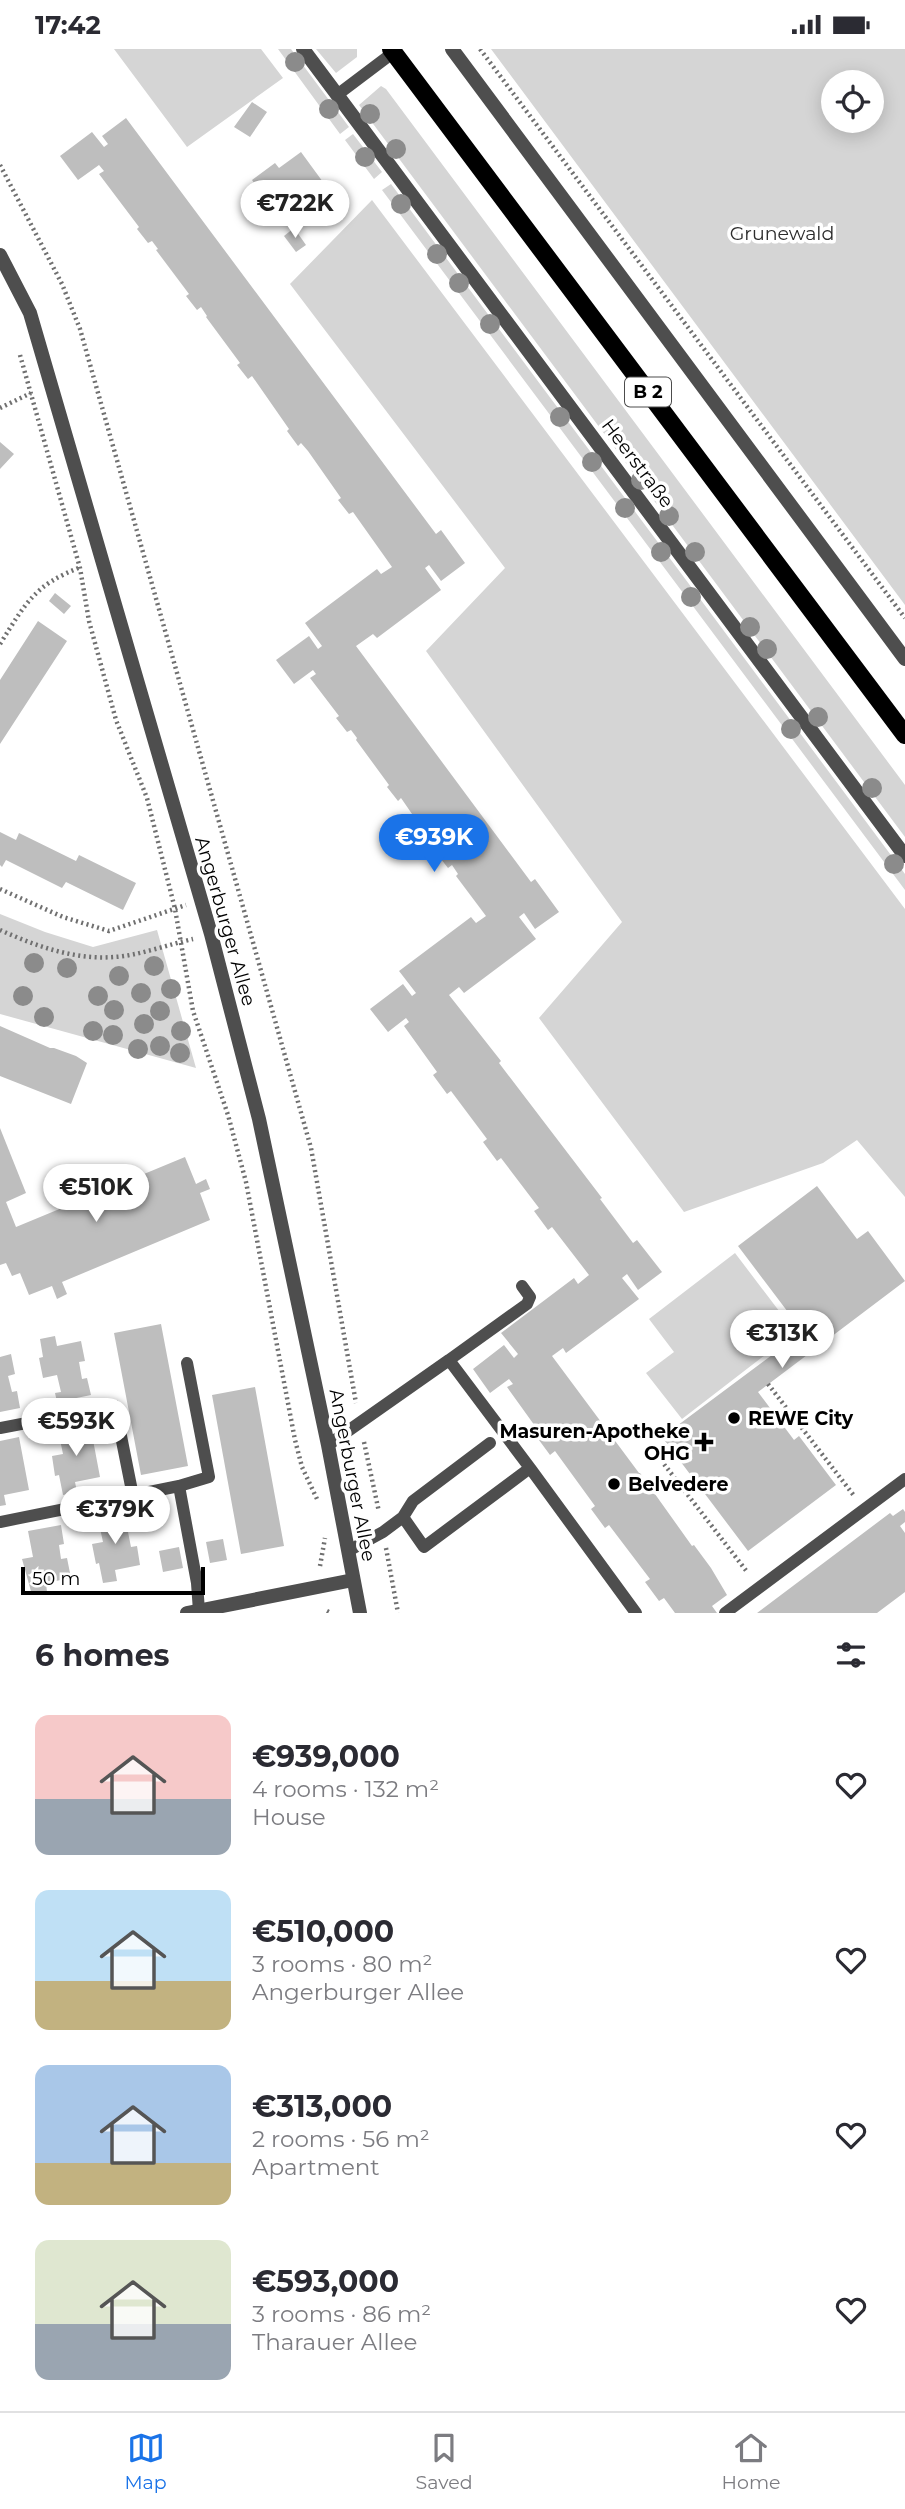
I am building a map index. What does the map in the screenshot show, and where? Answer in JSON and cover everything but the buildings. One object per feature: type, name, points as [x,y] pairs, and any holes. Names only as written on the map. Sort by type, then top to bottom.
[{"type":"main road","name":"B 2","points":[[393,50],[905,735]]},
{"type":"street","name":"Heerstraße","points":[[303,49],[905,856]]},
{"type":"street","points":[[452,49],[905,659]]},
{"type":"street","name":"Angerburger Allee","points":[[0,255],[30,313],[211,934],[259,1119],[328,1445],[360,1613]]},
{"type":"street","points":[[193,1612],[353,1580]]},
{"type":"lane","points":[[337,95],[393,50]]},
{"type":"lane","points":[[328,1445],[527,1304],[530,1297],[522,1286]]},
{"type":"lane","points":[[449,1360],[636,1613]]},
{"type":"lane","points":[[0,1522],[133,1496],[209,1477],[187,1363]]},
{"type":"lane","points":[[0,1428],[115,1406],[133,1496]]},
{"type":"lane","points":[[348,1551],[383,1532],[403,1517],[413,1501],[490,1443]]},
{"type":"lane","points":[[403,1517],[424,1546],[530,1468]]},
{"type":"lane","points":[[724,1613],[905,1479]]},
{"type":"lane","points":[[179,1486],[197,1583],[193,1612]]},
{"type":"path","points":[[480,49],[905,618]]},
{"type":"path","points":[[0,165],[62,284],[80,329],[311,1148],[360,1424],[398,1613]]},
{"type":"path","points":[[19,354],[80,568],[89,621],[116,720],[147,798],[174,909],[193,1011],[228,1115],[246,1182],[302,1467],[318,1502]]},
{"type":"path","points":[[0,408],[30,394],[52,388]]},
{"type":"path","points":[[0,644],[39,588],[102,559]]},
{"type":"path","points":[[0,889],[63,917],[109,931],[200,900]]},
{"type":"path","points":[[0,930],[28,942],[76,955],[116,957],[211,934]]},
{"type":"path","points":[[768,1384],[864,1509]]},
{"type":"path","points":[[670,1446],[657,1455],[759,1588]]},
{"type":"path","points":[[320,1566],[326,1535]]},
{"type":"green space","points":[[114,49],[261,49],[283,78],[187,147]]},
{"type":"green space","points":[[278,49],[291,49],[349,127],[340,134]]},
{"type":"green space","points":[[316,49],[357,49],[357,57],[336,73]]},
{"type":"green space","name":"Grunewald","points":[[491,49],[905,49],[905,605]]},
{"type":"green space","points":[[381,86],[386,89],[905,785],[905,837],[359,105]]},
{"type":"green space","points":[[353,134],[382,172],[374,179],[345,140]]},
{"type":"green space","points":[[391,184],[905,874],[905,890],[382,190]]},
{"type":"green space","points":[[372,200],[905,909],[905,1197],[857,1140],[823,1163],[684,1212],[539,1018],[622,922],[426,651],[505,568],[290,284]]},
{"type":"green space","points":[[0,914],[93,947],[157,930],[196,1068],[0,1014]]},
{"type":"green space","points":[[735,1253],[795,1332],[682,1419],[646,1373],[674,1352],[649,1319]]},
{"type":"place","name":"REWE City","points":[[734,1418]]},
{"type":"place","name":"Masuren-Apotheke OHG","points":[[704,1442]]},
{"type":"place","name":"Belvedere","points":[[614,1484]]}]
